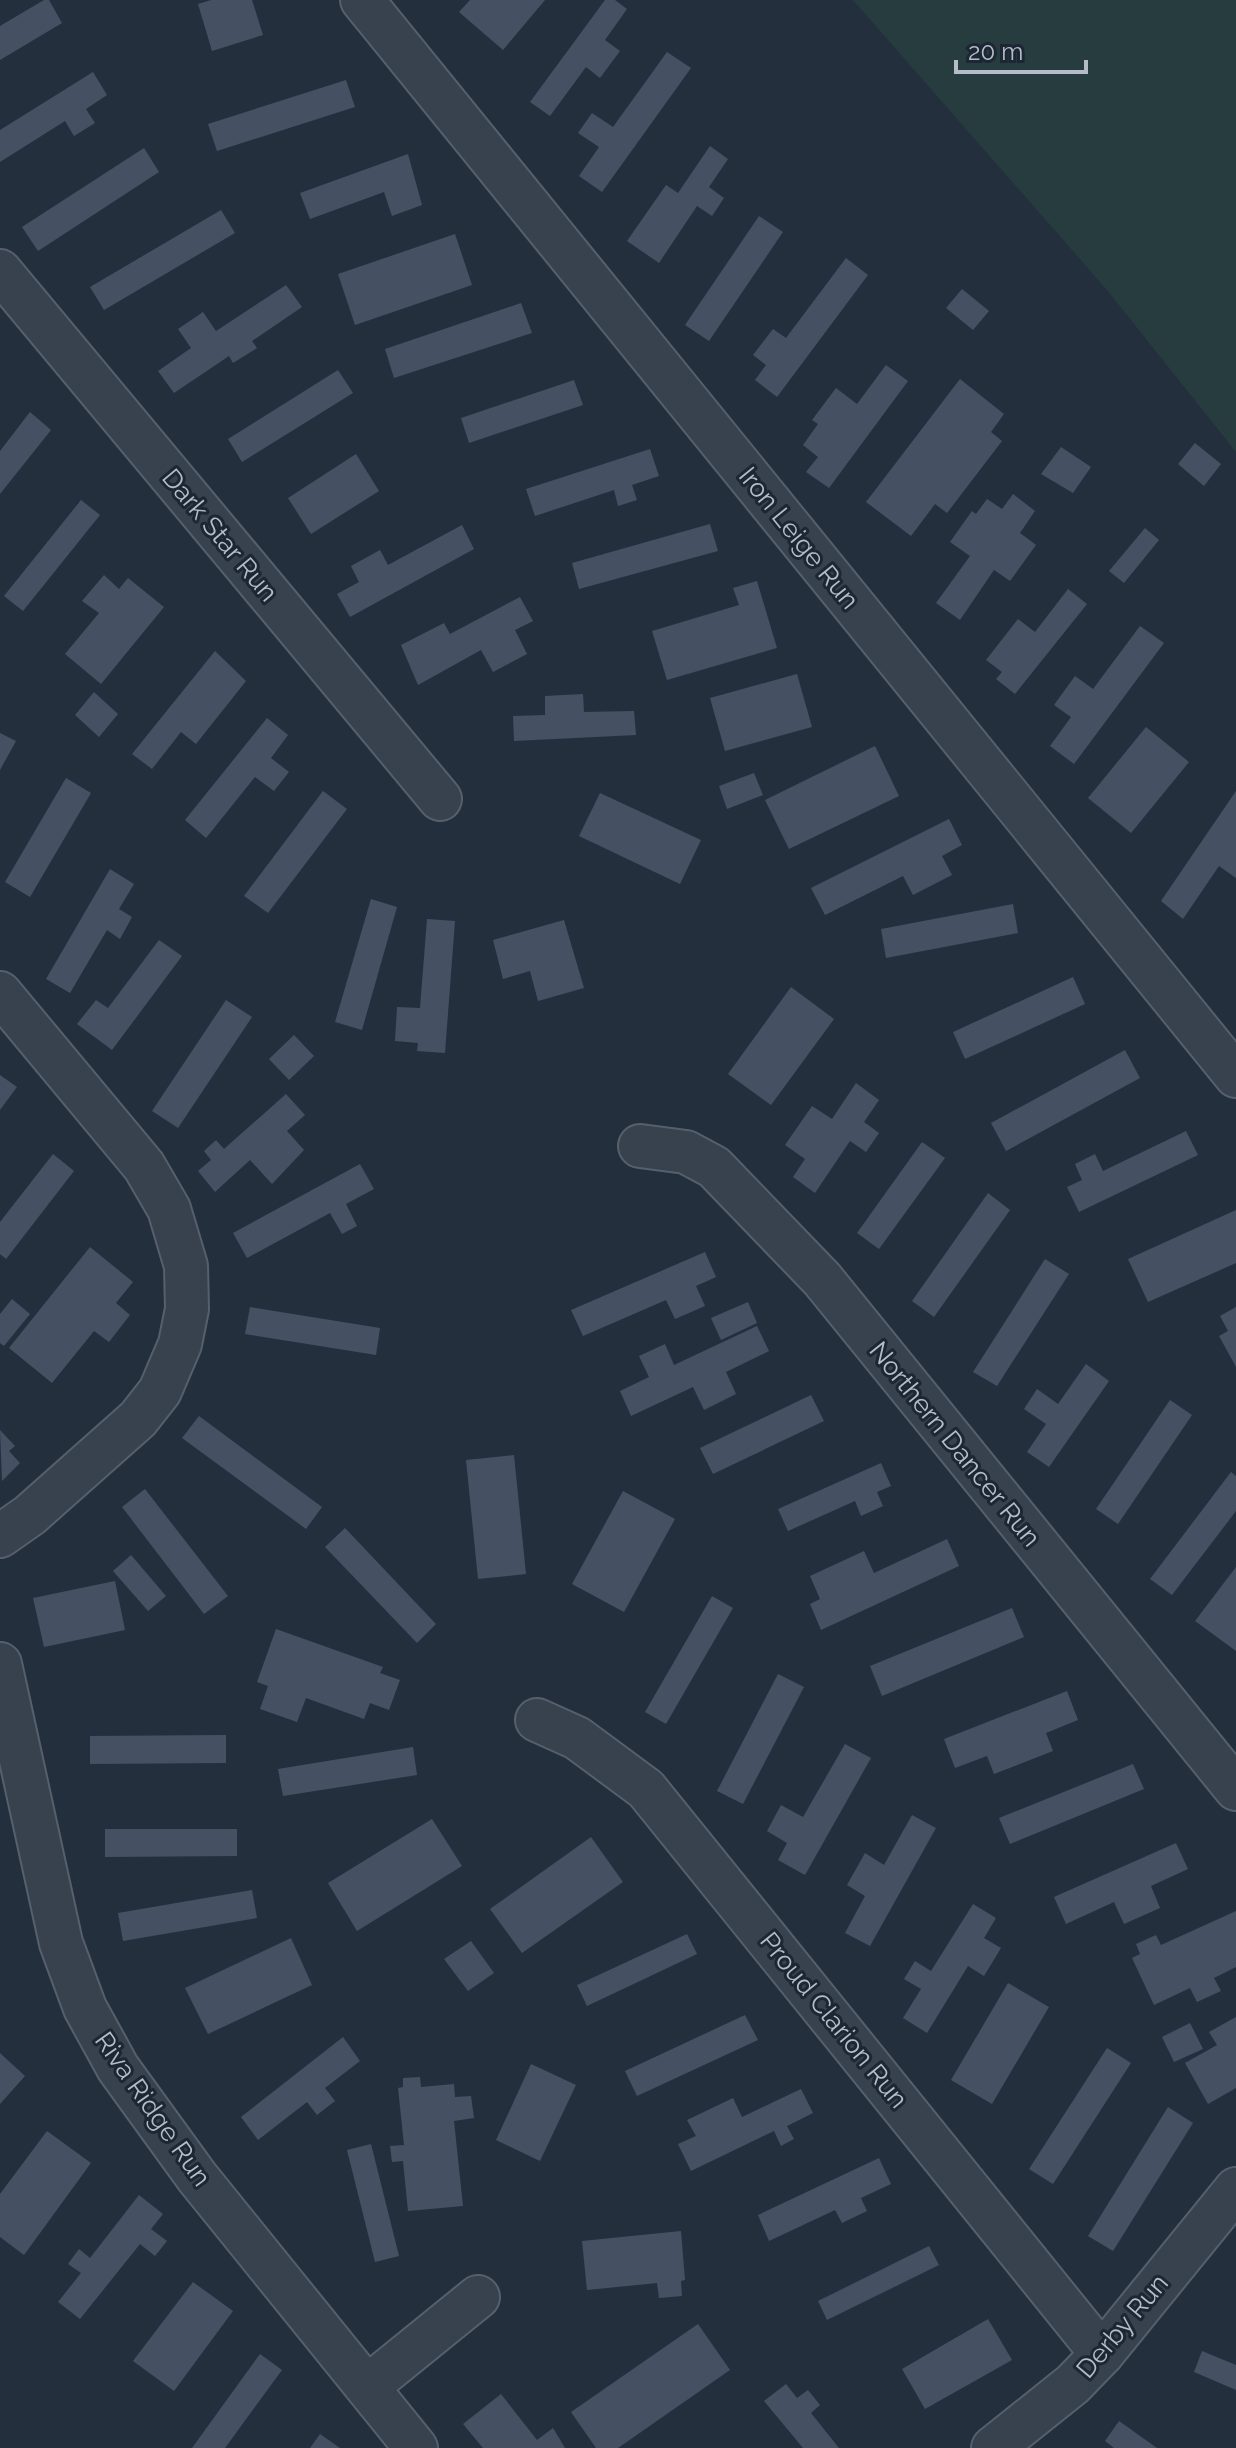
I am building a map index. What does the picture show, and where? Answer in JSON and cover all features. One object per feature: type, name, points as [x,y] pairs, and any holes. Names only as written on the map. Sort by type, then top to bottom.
[{"type":"street","name":"Iron Leige Run","points":[[362,0],[1236,1076]]},
{"type":"street","name":"Dark Star Run","points":[[0,271],[440,799]]},
{"type":"street","points":[[0,993],[144,1166],[169,1209],[186,1266],[187,1309],[180,1344],[165,1379],[138,1419],[30,1515],[0,1536]]},
{"type":"street","name":"Northern Dancer Run","points":[[640,1146],[686,1152],[714,1167],[822,1279],[1236,1789]]},
{"type":"street","name":"Riva Ridge Run","points":[[0,1664],[61,1943],[85,2008],[118,2068],[197,2177],[416,2448]]},
{"type":"street","name":"Proud Clarion Run","points":[[537,1720],[577,1738],[646,1789],[1102,2354]]},
{"type":"street","name":"Derby Run","points":[[993,2448],[1073,2384],[1102,2354],[1236,2189]]},
{"type":"street","points":[[367,2387],[478,2297]]},
{"type":"green space","points":[[853,0],[1236,0],[1236,452],[1107,290]]},
{"type":"building","points":[[49,0],[62,23],[0,60],[0,26]]},
{"type":"building","points":[[211,0],[252,0],[263,35],[212,51],[198,4]]},
{"type":"building","points":[[470,0],[545,0],[503,50],[459,12]]},
{"type":"building","points":[[605,0],[615,0],[627,9],[605,40],[620,51],[600,78],[586,67],[550,116],[530,102]]},
{"type":"building","points":[[667,52],[691,68],[602,192],[579,176],[599,147],[578,133],[592,113],[613,127]]},
{"type":"building","points":[[93,72],[107,95],[86,109],[95,123],[74,136],[65,121],[0,162],[0,130]]},
{"type":"building","points":[[346,80],[355,107],[217,151],[208,124]]},
{"type":"building","points":[[710,146],[728,159],[709,187],[724,198],[712,216],[697,206],[659,263],[627,241],[666,185],[678,193]]},
{"type":"building","points":[[144,148],[159,172],[38,251],[22,227]]},
{"type":"building","points":[[408,154],[422,205],[392,216],[384,192],[310,219],[300,193]]},
{"type":"building","points":[[221,210],[235,233],[104,310],[90,287]]},
{"type":"building","points":[[759,216],[783,232],[709,341],[685,325]]},
{"type":"building","points":[[455,234],[472,285],[355,325],[338,274]]},
{"type":"building","points":[[846,258],[868,275],[777,397],[755,380],[766,365],[753,355],[773,329],[786,338]]},
{"type":"building","points":[[286,285],[302,307],[252,341],[257,348],[233,363],[229,356],[174,393],[158,371],[191,348],[178,329],[203,312],[216,331]]},
{"type":"building","points":[[962,289],[989,311],[973,330],[946,308]]},
{"type":"building","points":[[521,303],[532,333],[394,378],[385,349]]},
{"type":"building","points":[[886,365],[908,381],[829,488],[806,472],[818,457],[803,445],[818,424],[812,420],[836,388],[857,404]]},
{"type":"building","points":[[338,370],[353,393],[242,462],[228,439]]},
{"type":"building","points":[[960,379],[1004,414],[991,432],[1002,441],[947,513],[935,504],[911,536],[866,502]]},
{"type":"building","points":[[574,380],[583,405],[469,443],[461,418]]},
{"type":"building","points":[[30,412],[51,430],[0,494],[0,451]]},
{"type":"building","points":[[1195,443],[1221,464],[1204,486],[1178,464]]},
{"type":"building","points":[[1061,447],[1091,467],[1073,493],[1041,474]]},
{"type":"building","points":[[650,449],[659,476],[632,485],[637,500],[618,506],[614,490],[535,516],[526,489]]},
{"type":"building","points":[[356,454],[379,491],[311,534],[288,498]]},
{"type":"building","points":[[1013,494],[1035,511],[1020,533],[1036,545],[1010,581],[994,570],[960,620],[936,603],[970,556],[950,542],[972,511],[976,514],[987,499],[1002,509]]},
{"type":"building","points":[[81,500],[100,515],[23,611],[4,596]]},
{"type":"building","points":[[710,524],[718,551],[579,589],[572,563]]},
{"type":"building","points":[[462,525],[474,549],[350,617],[337,594],[359,582],[351,566],[380,550],[388,565]]},
{"type":"building","points":[[1145,528],[1159,540],[1124,583],[1109,571]]},
{"type":"building","points":[[104,575],[119,589],[128,578],[164,607],[101,684],[65,654],[99,613],[82,601]]},
{"type":"building","points":[[757,581],[777,648],[667,680],[652,631],[739,605],[733,588]]},
{"type":"building","points":[[1068,589],[1087,604],[1015,694],[996,679],[1002,672],[986,660],[1018,619],[1035,632]]},
{"type":"building","points":[[520,597],[533,621],[515,630],[527,654],[493,672],[481,650],[418,685],[401,645],[444,623],[450,634]]},
{"type":"building","points":[[1140,626],[1164,643],[1074,764],[1050,746],[1071,717],[1054,705],[1075,676],[1093,689]]},
{"type":"building","points":[[215,651],[246,681],[196,744],[181,732],[152,769],[132,754]]},
{"type":"building","points":[[797,674],[812,727],[725,751],[710,698]]},
{"type":"building","points":[[94,692],[118,714],[99,737],[75,715]]},
{"type":"building","points":[[583,694],[584,712],[634,711],[636,735],[514,741],[513,716],[545,715],[545,696]]},
{"type":"building","points":[[267,718],[288,735],[271,758],[289,772],[274,791],[255,777],[206,838],[185,820]]},
{"type":"building","points":[[1146,727],[1189,762],[1131,833],[1088,798]]},
{"type":"building","points":[[0,733],[16,741],[0,770]]},
{"type":"building","points":[[875,746],[899,796],[789,849],[765,800]]},
{"type":"building","points":[[754,773],[763,795],[727,809],[719,786]]},
{"type":"building","points":[[66,778],[91,793],[30,897],[5,882]]},
{"type":"building","points":[[323,791],[347,809],[268,913],[244,896]]},
{"type":"building","points":[[1236,791],[1236,878],[1219,866],[1183,919],[1161,901]]},
{"type":"building","points":[[600,793],[701,840],[680,884],[579,836]]},
{"type":"building","points":[[949,819],[962,845],[942,856],[952,875],[913,895],[903,876],[825,915],[811,888]]},
{"type":"building","points":[[110,869],[134,884],[119,909],[132,917],[120,939],[107,930],[70,993],[46,979]]},
{"type":"building","points":[[371,899],[397,907],[362,1030],[335,1022]]},
{"type":"building","points":[[1013,904],[1018,933],[886,958],[881,929]]},
{"type":"building","points":[[427,919],[455,921],[445,1053],[417,1051],[418,1043],[395,1041],[397,1007],[420,1008]]},
{"type":"building","points":[[564,920],[584,988],[538,1001],[530,971],[503,979],[493,940]]},
{"type":"building","points":[[159,940],[182,956],[112,1050],[77,1024],[96,1000],[108,1008]]},
{"type":"building","points":[[1073,977],[1085,1004],[965,1059],[953,1032]]},
{"type":"building","points":[[791,987],[834,1019],[771,1105],[728,1074]]},
{"type":"building","points":[[226,1000],[252,1017],[178,1128],[152,1111]]},
{"type":"building","points":[[294,1035],[314,1056],[289,1080],[269,1059]]},
{"type":"building","points":[[1125,1050],[1140,1078],[1006,1151],[991,1123]]},
{"type":"building","points":[[0,1075],[17,1087],[0,1110]]},
{"type":"building","points":[[856,1083],[879,1100],[864,1122],[879,1133],[866,1152],[850,1141],[815,1193],[793,1177],[805,1159],[785,1145],[812,1106],[832,1119]]},
{"type":"building","points":[[286,1094],[305,1115],[287,1131],[304,1150],[272,1184],[250,1160],[215,1192],[198,1171],[211,1160],[204,1151],[216,1140],[224,1149]]},
{"type":"building","points":[[1186,1131],[1198,1155],[1079,1212],[1067,1187],[1082,1180],[1075,1164],[1095,1154],[1103,1171]]},
{"type":"building","points":[[922,1142],[945,1158],[879,1249],[857,1233]]},
{"type":"building","points":[[53,1154],[74,1171],[6,1259],[0,1254],[0,1222]]},
{"type":"building","points":[[360,1164],[374,1189],[346,1204],[357,1226],[342,1234],[330,1213],[247,1258],[233,1233]]},
{"type":"building","points":[[988,1193],[1010,1210],[934,1317],[912,1301]]},
{"type":"building","points":[[1236,1210],[1236,1263],[1148,1302],[1128,1259]]},
{"type":"building","points":[[90,1247],[133,1282],[116,1303],[130,1315],[109,1342],[94,1331],[52,1383],[9,1348]]},
{"type":"building","points":[[705,1252],[716,1277],[696,1286],[705,1306],[675,1319],[666,1300],[583,1336],[571,1310]]},
{"type":"building","points":[[1045,1259],[1069,1274],[997,1386],[973,1372]]},
{"type":"building","points":[[12,1299],[30,1314],[4,1346],[0,1343],[0,1314]]},
{"type":"building","points":[[748,1302],[757,1323],[721,1340],[711,1318]]},
{"type":"building","points":[[250,1307],[380,1328],[376,1355],[245,1334]]},
{"type":"building","points":[[1236,1307],[1236,1367],[1219,1336],[1228,1331],[1220,1316]]},
{"type":"building","points":[[757,1326],[769,1351],[726,1372],[736,1394],[704,1410],[693,1387],[631,1416],[620,1391],[649,1377],[639,1356],[665,1344],[674,1365]]},
{"type":"building","points":[[1086,1364],[1109,1381],[1049,1467],[1027,1452],[1046,1424],[1024,1409],[1037,1389],[1058,1404]]},
{"type":"building","points":[[811,1395],[824,1421],[713,1474],[700,1448]]},
{"type":"building","points":[[1170,1400],[1192,1415],[1118,1524],[1096,1509]]},
{"type":"building","points":[[199,1416],[322,1507],[306,1529],[182,1438]]},
{"type":"building","points":[[0,1430],[15,1446],[9,1451],[20,1463],[2,1481]]},
{"type":"building","points":[[514,1455],[526,1574],[478,1579],[466,1460]]},
{"type":"building","points":[[881,1463],[891,1486],[877,1492],[883,1506],[861,1516],[855,1501],[788,1531],[778,1509]]},
{"type":"building","points":[[1231,1472],[1236,1476],[1236,1511],[1172,1595],[1150,1579]]},
{"type":"building","points":[[145,1489],[228,1596],[204,1614],[122,1507]]},
{"type":"building","points":[[623,1491],[675,1519],[624,1612],[572,1584]]},
{"type":"building","points":[[345,1528],[436,1624],[417,1643],[325,1547]]},
{"type":"building","points":[[947,1539],[959,1566],[821,1630],[810,1604],[820,1599],[810,1576],[864,1551],[874,1573]]},
{"type":"building","points":[[131,1555],[166,1596],[148,1611],[113,1571]]},
{"type":"building","points":[[1236,1567],[1236,1651],[1195,1621]]},
{"type":"building","points":[[115,1581],[125,1630],[44,1647],[33,1598]]},
{"type":"building","points":[[712,1596],[733,1608],[666,1724],[645,1712]]},
{"type":"building","points":[[1012,1608],[1024,1637],[882,1696],[870,1666]]},
{"type":"building","points":[[276,1629],[383,1667],[380,1673],[400,1680],[389,1710],[370,1703],[364,1719],[306,1698],[297,1722],[260,1709],[268,1686],[257,1682]]},
{"type":"building","points":[[778,1674],[804,1687],[743,1804],[717,1791]]},
{"type":"building","points":[[1067,1691],[1078,1720],[1046,1733],[1053,1751],[994,1774],[987,1756],[955,1768],[944,1739]]},
{"type":"building","points":[[226,1735],[226,1763],[90,1764],[90,1736]]},
{"type":"building","points":[[845,1744],[871,1758],[805,1875],[778,1860],[787,1843],[767,1831],[781,1805],[803,1817]]},
{"type":"building","points":[[413,1747],[417,1775],[283,1796],[278,1769]]},
{"type":"building","points":[[1133,1764],[1144,1789],[1010,1844],[999,1818]]},
{"type":"building","points":[[912,1815],[936,1828],[870,1946],[845,1933],[865,1896],[847,1885],[865,1853],[884,1865]]},
{"type":"building","points":[[432,1819],[462,1866],[357,1931],[328,1883]]},
{"type":"building","points":[[105,1829],[237,1829],[237,1856],[105,1857]]},
{"type":"building","points":[[591,1837],[623,1882],[522,1953],[490,1909]]},
{"type":"building","points":[[1176,1843],[1188,1869],[1151,1886],[1160,1908],[1124,1924],[1114,1902],[1066,1924],[1054,1897]]},
{"type":"building","points":[[252,1890],[257,1918],[123,1941],[118,1913]]},
{"type":"building","points":[[973,1904],[996,1918],[984,1938],[1001,1948],[984,1976],[968,1966],[927,2033],[903,2018],[921,1989],[904,1979],[915,1961],[931,1971]]},
{"type":"building","points":[[1236,1911],[1236,1967],[1214,1978],[1221,1991],[1197,2002],[1190,1988],[1154,2005],[1132,1958],[1140,1954],[1136,1944],[1156,1935],[1161,1945]]},
{"type":"building","points":[[687,1934],[697,1954],[587,2006],[577,1985]]},
{"type":"building","points":[[291,1938],[312,1985],[208,2034],[185,1988]]},
{"type":"building","points":[[471,1941],[494,1973],[468,1991],[444,1959]]},
{"type":"building","points":[[1008,1983],[1049,2007],[992,2104],[951,2080]]},
{"type":"building","points":[[745,2015],[758,2040],[637,2096],[625,2071]]},
{"type":"building","points":[[1236,2017],[1236,2088],[1208,2104],[1185,2063],[1217,2045],[1209,2032]]},
{"type":"building","points":[[1190,2023],[1203,2049],[1174,2062],[1162,2037]]},
{"type":"building","points":[[343,2037],[360,2061],[325,2088],[335,2101],[317,2115],[307,2102],[258,2140],[241,2117]]},
{"type":"building","points":[[1107,2048],[1131,2063],[1053,2184],[1029,2169]]},
{"type":"building","points":[[0,2053],[25,2076],[0,2104]]},
{"type":"building","points":[[531,2064],[576,2085],[540,2161],[496,2140]]},
{"type":"building","points":[[420,2077],[421,2087],[454,2084],[455,2097],[471,2096],[474,2118],[454,2121],[463,2206],[408,2211],[403,2161],[392,2162],[390,2146],[404,2145],[398,2088],[403,2087],[403,2078]]},
{"type":"building","points":[[801,2089],[813,2113],[787,2126],[794,2139],[781,2146],[774,2131],[691,2171],[678,2144],[696,2136],[687,2120],[733,2098],[742,2117]]},
{"type":"building","points":[[1168,2107],[1193,2123],[1113,2251],[1088,2236]]},
{"type":"building","points":[[47,2131],[91,2163],[24,2255],[0,2237],[0,2194]]},
{"type":"building","points":[[371,2144],[399,2256],[375,2262],[347,2150]]},
{"type":"building","points":[[879,2158],[891,2184],[861,2198],[867,2211],[842,2223],[835,2210],[769,2241],[758,2215]]},
{"type":"building","points":[[139,2195],[163,2214],[151,2229],[167,2241],[155,2256],[140,2244],[80,2319],[58,2302],[81,2273],[68,2264],[79,2249],[90,2258]]},
{"type":"building","points":[[681,2231],[685,2280],[681,2281],[682,2296],[659,2298],[657,2283],[587,2290],[582,2241]]},
{"type":"building","points":[[929,2246],[939,2265],[827,2320],[818,2301]]},
{"type":"building","points":[[193,2282],[233,2311],[174,2391],[133,2361]]},
{"type":"building","points":[[988,2319],[1012,2360],[925,2409],[902,2369]]},
{"type":"building","points":[[698,2324],[730,2370],[618,2448],[596,2448],[571,2412]]},
{"type":"building","points":[[1202,2351],[1236,2365],[1236,2390],[1194,2372]]},
{"type":"building","points":[[260,2354],[282,2370],[225,2448],[192,2448]]},
{"type":"building","points":[[786,2384],[797,2398],[808,2390],[820,2405],[811,2413],[839,2448],[803,2448],[764,2401]]},
{"type":"building","points":[[501,2394],[537,2440],[553,2428],[565,2448],[483,2448],[463,2424]]},
{"type":"building","points":[[1119,2421],[1157,2448],[1114,2448],[1105,2441]]},
{"type":"building","points":[[320,2434],[340,2448],[310,2448]]}]
